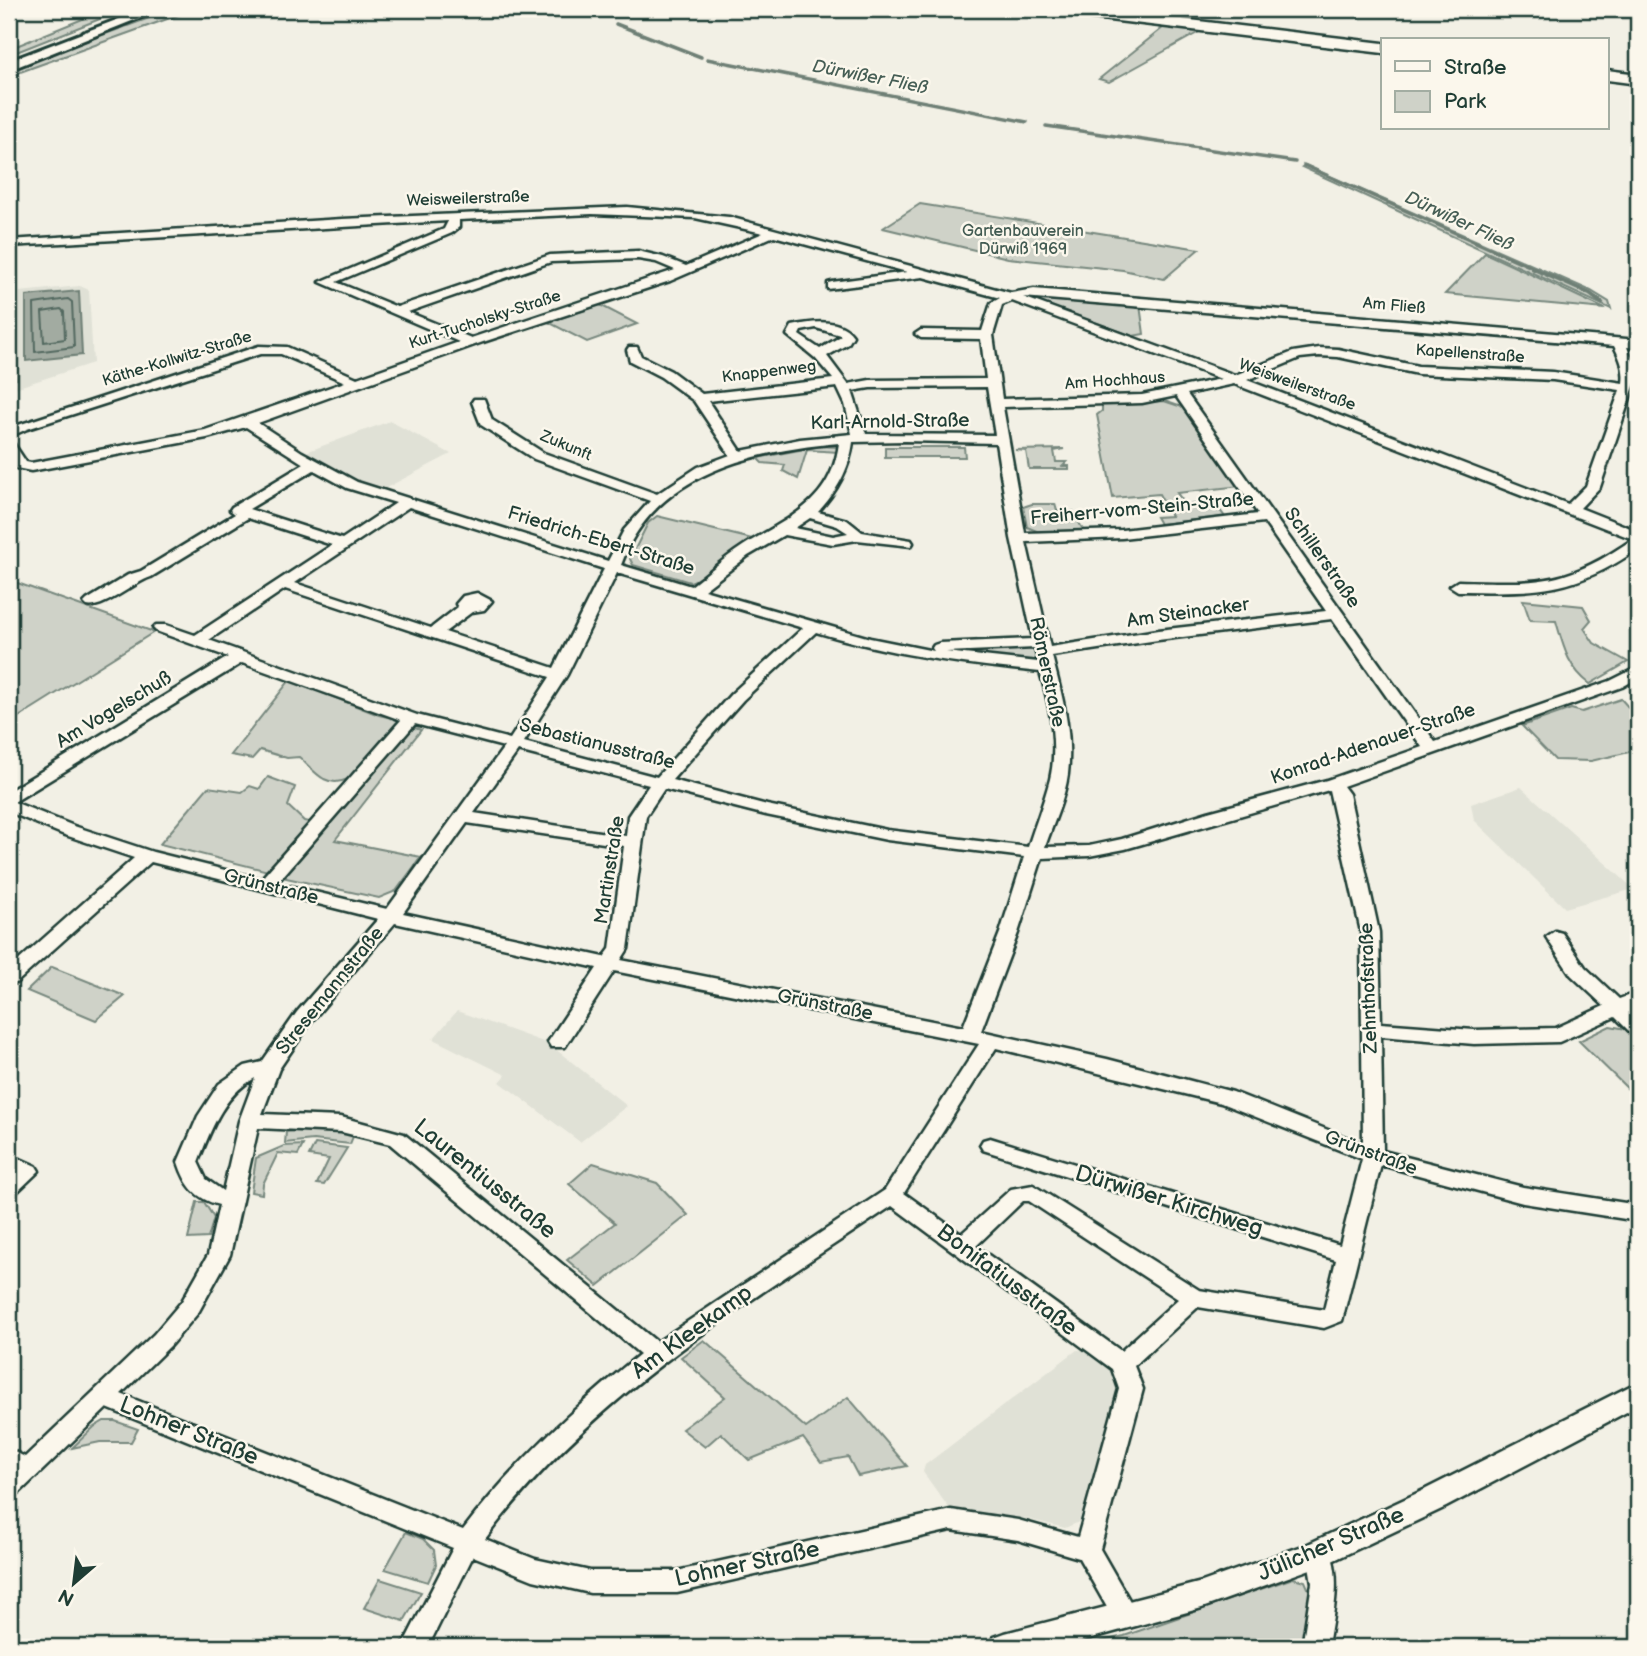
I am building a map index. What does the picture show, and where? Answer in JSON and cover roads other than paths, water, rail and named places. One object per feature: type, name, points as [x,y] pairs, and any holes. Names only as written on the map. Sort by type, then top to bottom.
[{"type":"highway","points":[[1059,9],[1381,41]]},
{"type":"highway","points":[[1112,9],[1174,20]]},
{"type":"highway","points":[[1214,24],[1381,48]]},
{"type":"highway","points":[[1608,68],[1638,72]]},
{"type":"highway","points":[[1608,75],[1638,79]]},
{"type":"main road","points":[[9,61],[140,9]]},
{"type":"main road","points":[[9,66],[156,9]]},
{"type":"street","name":"Weisweilerstraße","points":[[9,243],[267,225],[454,222],[644,210],[729,220],[1011,296],[1339,418],[1638,536]]},
{"type":"street","points":[[472,343],[326,282],[454,222],[516,225]]},
{"type":"street","name":"Kurt-Tucholsky-Straße","points":[[248,422],[355,382],[684,270],[731,253],[771,233]]},
{"type":"street","points":[[398,311],[550,259],[638,255],[659,259],[684,270]]},
{"type":"street","name":"Weisweilerstraße","points":[[832,286],[912,277],[922,272]]},
{"type":"street","name":"Weisweilerstraße","points":[[1011,296],[1034,293],[1147,301]]},
{"type":"street","name":"Römerstraße","points":[[981,1037],[1009,933],[1059,777],[1060,766],[1060,716],[1018,538],[987,335],[997,303],[1011,296]]},
{"type":"street","name":"Am Fließ","points":[[1147,301],[1638,344]]},
{"type":"street","points":[[921,334],[987,335]]},
{"type":"street","points":[[1570,510],[1593,487],[1631,383],[1629,365],[1619,344]]},
{"type":"street","name":"Käthe-Kollwitz-Straße","points":[[9,433],[259,350],[282,350],[355,382]]},
{"type":"street","points":[[633,350],[635,358],[686,386],[699,398],[738,457]]},
{"type":"street","name":"Kapellenstraße","points":[[1234,380],[1297,355],[1319,352],[1338,353],[1418,370],[1553,376],[1631,383]]},
{"type":"street","name":"Knappenweg","points":[[819,355],[845,385],[856,411],[853,439]]},
{"type":"street","name":"Am Hochhaus","points":[[997,403],[1142,399],[1234,380]]},
{"type":"street","points":[[845,385],[993,383]]},
{"type":"street","name":"Knappenweg","points":[[699,398],[845,385]]},
{"type":"street","name":"Schillerstraße","points":[[1180,393],[1430,747]]},
{"type":"street","name":"Zukunft","points":[[479,402],[486,422],[540,456],[658,499]]},
{"type":"street","points":[[9,447],[21,465],[31,467],[207,434],[248,422]]},
{"type":"street","name":"Friedrich-Ebert-Straße","points":[[248,422],[283,447],[352,485],[812,628],[935,656],[1044,655]]},
{"type":"street","points":[[694,592],[749,548],[820,504],[833,486],[853,439]]},
{"type":"street","name":"Karl-Arnold-Straße","points":[[462,817],[514,745],[559,675],[641,515],[658,499],[699,472],[738,457],[801,443],[853,439],[1003,439]]},
{"type":"street","points":[[92,603],[134,578],[146,574],[313,465]]},
{"type":"street","points":[[197,641],[407,503]]},
{"type":"street","points":[[241,511],[344,544]]},
{"type":"street","points":[[807,513],[845,523],[853,528],[857,536]]},
{"type":"street","name":"Freiherr-vom-Stein-Straße","points":[[1018,538],[1122,534],[1269,517]]},
{"type":"street","points":[[782,530],[833,540],[857,536],[906,543]]},
{"type":"street","points":[[1458,586],[1535,587],[1551,584],[1608,563],[1638,542]]},
{"type":"street","points":[[284,584],[559,675]]},
{"type":"street","points":[[434,633],[468,607]]},
{"type":"street","name":"Am Steinacker","points":[[1044,655],[1158,635],[1337,614]]},
{"type":"street","name":"Sebastianusstraße","points":[[162,628],[411,718],[514,745],[825,824],[887,835],[1034,853]]},
{"type":"street","name":"Martinstraße","points":[[558,1042],[619,949],[637,816],[660,782],[737,698],[812,628]]},
{"type":"street","name":"Friedrich-Ebert-Straße","points":[[916,651],[1044,655]]},
{"type":"street","name":"Am Vogelschuß","points":[[9,798],[240,657]]},
{"type":"street","name":"Konrad-Adenauer-Straße","points":[[1034,853],[1089,851],[1125,844],[1214,816],[1333,784],[1430,747],[1616,684],[1638,672]]},
{"type":"street","points":[[265,886],[411,718]]},
{"type":"street","name":"Zehnthofstraße","points":[[1333,784],[1340,794],[1370,932],[1373,1155]]},
{"type":"street","name":"Grünstraße","points":[[9,806],[68,830],[147,856],[265,886],[499,942],[981,1037],[1226,1097],[1373,1155],[1497,1189],[1595,1208],[1638,1213]]},
{"type":"street","points":[[462,817],[562,834],[634,842]]},
{"type":"street","name":"Stresemannstraße","points":[[9,1488],[18,1464],[105,1397],[162,1340],[190,1307],[219,1255],[249,1121],[269,1068],[304,1017],[392,915],[462,817]]},
{"type":"street","points":[[9,979],[147,856]]},
{"type":"street","points":[[1555,937],[1578,971],[1638,1028]]},
{"type":"street","points":[[1372,1029],[1434,1035],[1559,1035],[1638,998]]},
{"type":"street","name":"Am Kleekamp","points":[[415,1647],[467,1544],[498,1503],[579,1418],[656,1354],[892,1195],[981,1037]]},
{"type":"street","name":"Stresemannstraße","points":[[232,1202],[205,1193],[194,1182],[188,1162],[208,1117],[223,1092],[256,1069],[269,1068]]},
{"type":"street","name":"Laurentiusstraße","points":[[249,1121],[332,1122],[365,1127],[397,1139],[656,1354]]},
{"type":"street","name":"Dürwißer Kirchweg","points":[[990,1145],[1349,1256]]},
{"type":"street","name":"Dürwißer Kirchweg","points":[[961,1247],[1018,1194],[1033,1193],[1194,1298],[1324,1320],[1337,1311],[1373,1155]]},
{"type":"street","points":[[9,1161],[29,1171],[9,1188]]},
{"type":"street","name":"Bonifatiusstraße","points":[[892,1195],[1122,1364]]},
{"type":"street","points":[[1126,1618],[1087,1550],[1131,1389],[1122,1364],[1194,1298]]},
{"type":"street","name":"Jülicher Straße","points":[[1005,1647],[1126,1618],[1226,1587],[1319,1553],[1447,1492],[1638,1393]]},
{"type":"street","name":"Lohner Straße","points":[[105,1397],[467,1544],[533,1569],[590,1582],[677,1582],[951,1520],[1018,1530],[1087,1550]]},
{"type":"street","points":[[1315,1647],[1325,1583],[1319,1553]]},
{"type":"water","points":[[79,291],[82,355],[26,361],[26,296]]},
{"type":"water","points":[[14,297],[17,379],[9,380],[9,298]]},
{"type":"waterway","name":"Dürwißer Fließ","points":[[616,24],[701,57]]},
{"type":"waterway","name":"Dürwißer Fließ","points":[[707,59],[1027,122]]},
{"type":"waterway","name":"Dürwißer Fließ","points":[[1046,126],[1295,162]]},
{"type":"waterway","name":"Dürwißer Fließ","points":[[1304,165],[1536,269]]},
{"type":"waterway","name":"Dürwißer Fließ","points":[[1532,268],[1590,294],[1602,303]]},
{"type":"park label","name":"Gartenbauverein Dürwiß 1969","points":[[1023,240]]}]
